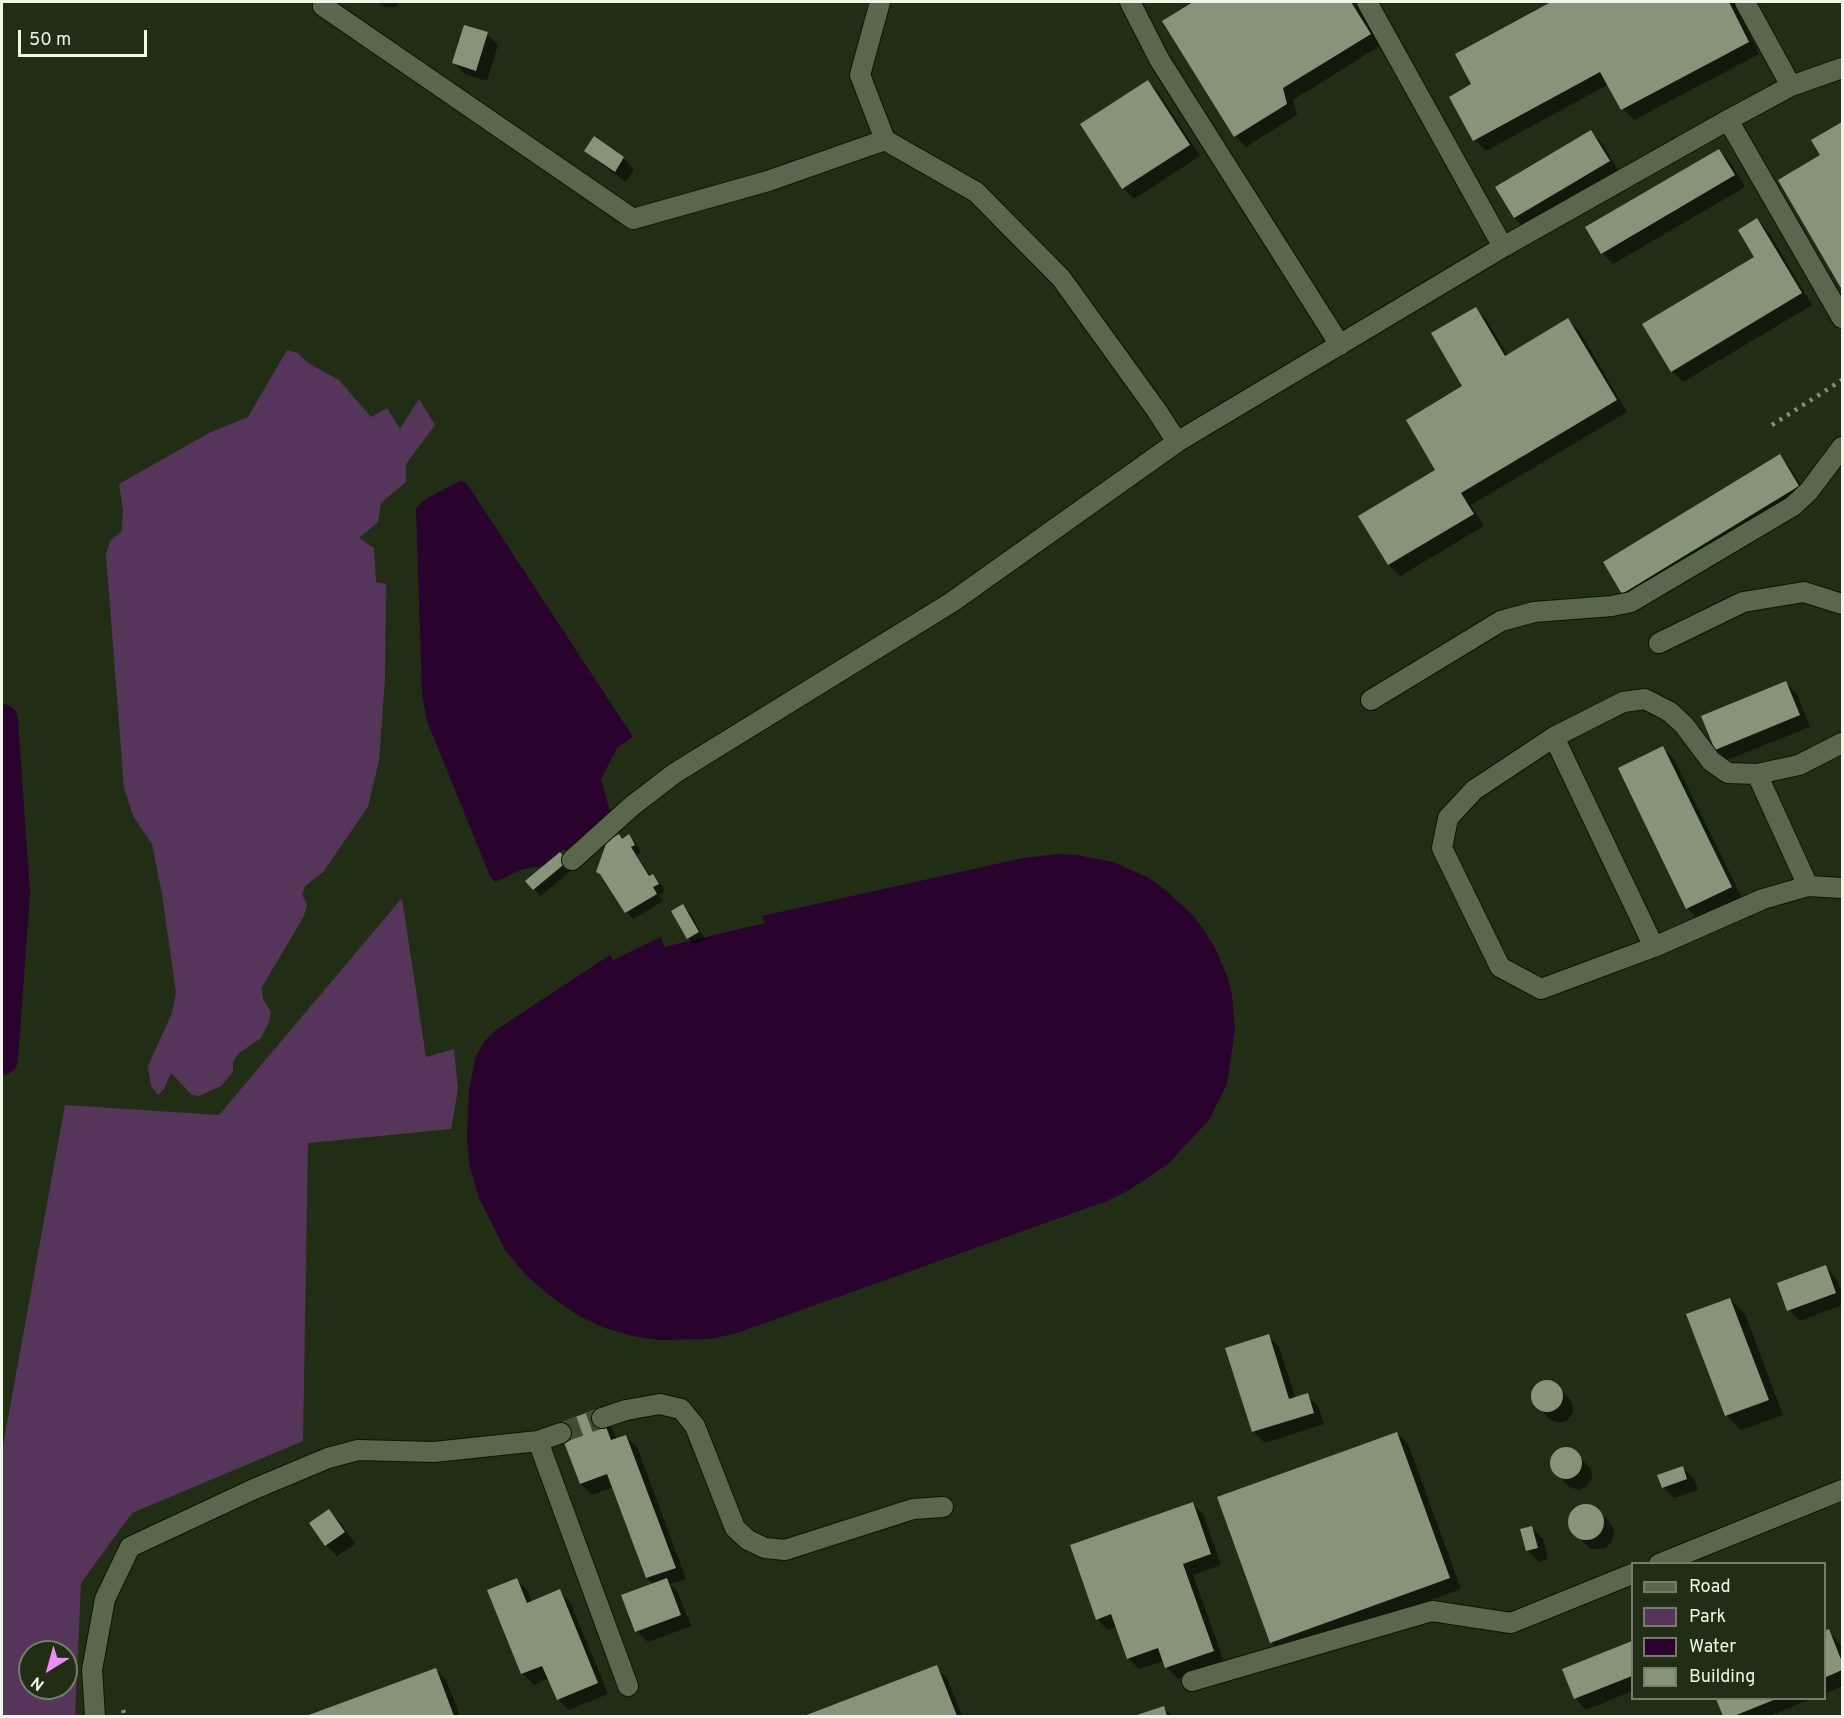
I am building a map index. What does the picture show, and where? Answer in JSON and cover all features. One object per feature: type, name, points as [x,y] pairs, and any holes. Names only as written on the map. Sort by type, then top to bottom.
[{"type":"street","points":[[324,2],[322,6],[633,219],[768,182],[885,140]]},
{"type":"street","points":[[880,2],[860,75],[885,140],[976,192],[1061,278],[1177,442]]},
{"type":"street","points":[[1130,2],[1159,59],[1340,345]]},
{"type":"street","points":[[1367,2],[1503,247]]},
{"type":"street","points":[[1745,2],[1791,86]]},
{"type":"street","points":[[572,860],[632,806],[675,772],[952,602],[1177,442],[1503,247],[1728,120],[1791,86],[1842,68]]},
{"type":"street","points":[[1728,120],[1842,318]]},
{"type":"street","points":[[1371,700],[1501,621],[1534,612],[1612,606],[1630,602],[1793,506],[1809,491],[1842,447]]},
{"type":"street","points":[[1659,643],[1743,602],[1804,592],[1842,603]]},
{"type":"street","points":[[1842,743],[1799,765],[1756,774],[1728,773],[1711,761],[1684,725],[1670,712],[1646,699],[1623,702],[1554,737],[1474,790],[1448,818],[1442,848],[1500,967],[1541,989],[1654,947],[1763,899],[1808,886],[1842,888]]},
{"type":"street","points":[[1554,737],[1654,947]]},
{"type":"street","points":[[1756,774],[1808,886]]},
{"type":"street","points":[[602,1418],[626,1410],[660,1404],[681,1409],[695,1426],[735,1528],[748,1540],[765,1548],[785,1550],[913,1509],[943,1507]]},
{"type":"street","points":[[95,1716],[92,1670],[105,1599],[130,1547],[254,1489],[328,1458],[358,1450],[434,1452],[538,1441],[561,1433]]},
{"type":"street","points":[[538,1441],[628,1686]]},
{"type":"street","points":[[1662,1562],[1842,1490]]},
{"type":"street","points":[[1192,1681],[1432,1611],[1511,1623],[1631,1574]]},
{"type":"green space","points":[[287,350],[298,353],[308,363],[339,380],[371,417],[387,408],[400,429],[419,399],[435,425],[406,464],[406,482],[381,503],[378,522],[359,538],[374,548],[376,582],[386,584],[385,679],[379,761],[368,807],[323,872],[305,886],[302,894],[307,905],[304,916],[262,987],[263,999],[271,1012],[261,1038],[239,1053],[233,1062],[233,1072],[221,1086],[199,1096],[192,1095],[171,1073],[164,1089],[158,1095],[151,1086],[148,1066],[172,1013],[176,992],[162,894],[152,844],[133,816],[124,788],[106,554],[110,541],[122,531],[123,510],[119,484],[209,433],[248,417]]},
{"type":"green space","points":[[402,898],[426,1057],[454,1049],[458,1089],[451,1129],[308,1143],[303,1441],[132,1513],[81,1583],[78,1650],[78,1640],[18,1640],[18,1700],[76,1700],[75,1716],[2,1716],[2,1451],[65,1105],[219,1115]]},
{"type":"water","points":[[460,481],[465,482],[469,487],[633,737],[617,748],[601,779],[611,815],[568,854],[564,849],[543,866],[523,869],[495,882],[490,876],[427,721],[422,695],[416,509],[424,500]]},
{"type":"water","points":[[1058,854],[1113,862],[1149,878],[1193,915],[1214,946],[1228,978],[1235,1029],[1227,1084],[1209,1120],[1168,1164],[1129,1190],[1107,1201],[737,1333],[711,1339],[659,1340],[632,1336],[605,1328],[577,1315],[549,1295],[526,1275],[505,1250],[479,1198],[469,1164],[467,1137],[469,1088],[476,1056],[485,1041],[496,1030],[610,955],[613,960],[661,937],[664,947],[765,923],[762,916],[1023,858]]},
{"type":"building","points":[[1193,2],[1351,2],[1371,34],[1283,88],[1287,104],[1234,137],[1162,21]]},
{"type":"building","points":[[1551,2],[1729,2],[1749,42],[1621,110],[1600,72],[1473,141],[1449,97],[1471,84],[1455,54]]},
{"type":"building","points":[[464,25],[488,32],[476,71],[452,63]]},
{"type":"building","points":[[1148,80],[1190,145],[1122,189],[1080,124]]},
{"type":"building","points":[[1842,122],[1841,288],[1778,180],[1820,155],[1811,140]]},
{"type":"building","points":[[1591,130],[1610,161],[1514,218],[1495,187]]},
{"type":"building","points":[[594,136],[624,157],[615,172],[584,151]]},
{"type":"building","points":[[1719,149],[1735,175],[1601,254],[1585,227]]},
{"type":"building","points":[[1757,218],[1802,293],[1671,372],[1642,324],[1754,257],[1738,230]]},
{"type":"building","points":[[1476,307],[1505,356],[1568,318],[1617,400],[1461,493],[1474,514],[1388,565],[1358,516],[1435,470],[1406,420],[1462,386],[1431,333]]},
{"type":"building","points":[[1780,454],[1799,486],[1622,594],[1603,562]]},
{"type":"building","points":[[1786,681],[1800,715],[1715,750],[1701,716]]},
{"type":"building","points":[[1663,746],[1732,887],[1686,909],[1618,768]]},
{"type":"building","points":[[619,834],[622,839],[629,834],[635,845],[631,847],[649,876],[653,874],[659,884],[653,887],[657,894],[625,913],[600,874],[596,872],[607,841]]},
{"type":"building","points":[[560,852],[568,861],[533,890],[525,881]]},
{"type":"building","points":[[683,904],[699,932],[687,939],[671,911]]},
{"type":"building","points":[[1826,1265],[1836,1293],[1787,1311],[1777,1283]]},
{"type":"building","points":[[1730,1298],[1769,1400],[1725,1416],[1686,1314]]},
{"type":"building","points":[[1269,1334],[1289,1399],[1308,1393],[1314,1413],[1252,1432],[1225,1348]]},
{"type":"building","points":[[1547,1380],[1558,1385],[1563,1396],[1558,1407],[1547,1412],[1536,1407],[1531,1396],[1536,1385]]},
{"type":"building","points":[[599,1408],[611,1440],[626,1435],[676,1568],[646,1578],[607,1474],[580,1484],[557,1424]]},
{"type":"building","points":[[1397,1432],[1450,1578],[1270,1643],[1217,1497]]},
{"type":"building","points":[[1566,1447],[1577,1452],[1582,1463],[1577,1474],[1566,1479],[1555,1474],[1550,1463],[1555,1452]]},
{"type":"building","points":[[1683,1466],[1687,1479],[1662,1488],[1657,1475]]},
{"type":"building","points":[[1193,1502],[1211,1554],[1183,1564],[1214,1651],[1165,1668],[1158,1648],[1127,1659],[1111,1614],[1096,1620],[1070,1545]]},
{"type":"building","points":[[1586,1504],[1599,1509],[1604,1522],[1599,1535],[1586,1540],[1573,1535],[1568,1522],[1573,1509]]},
{"type":"building","points":[[329,1509],[345,1532],[325,1546],[309,1523]]},
{"type":"building","points":[[1532,1526],[1538,1548],[1526,1551],[1520,1529]]},
{"type":"building","points":[[517,1578],[527,1603],[560,1589],[598,1683],[557,1700],[542,1666],[521,1674],[487,1590]]},
{"type":"building","points":[[667,1578],[681,1615],[635,1632],[621,1595]]},
{"type":"building","points":[[1829,1629],[1842,1662],[1842,1670],[1826,1677],[1826,1630]]},
{"type":"building","points":[[1631,1641],[1631,1676],[1574,1699],[1562,1669]]},
{"type":"building","points":[[937,1665],[957,1716],[804,1716]]},
{"type":"building","points":[[436,1668],[454,1716],[306,1716]]},
{"type":"building","points":[[1716,1700],[1774,1700],[1734,1716],[1723,1716]]},
{"type":"building","points":[[1164,1706],[1167,1716],[1134,1716]]},
{"type":"waterway","points":[[2,720],[14,893],[2,1059]]},
{"type":"tunnel","points":[[561,1433],[602,1418]]},
{"type":"railway","points":[[1772,425],[1842,380]]},
{"type":"railway","points":[[123,1710],[125,1716]]}]
